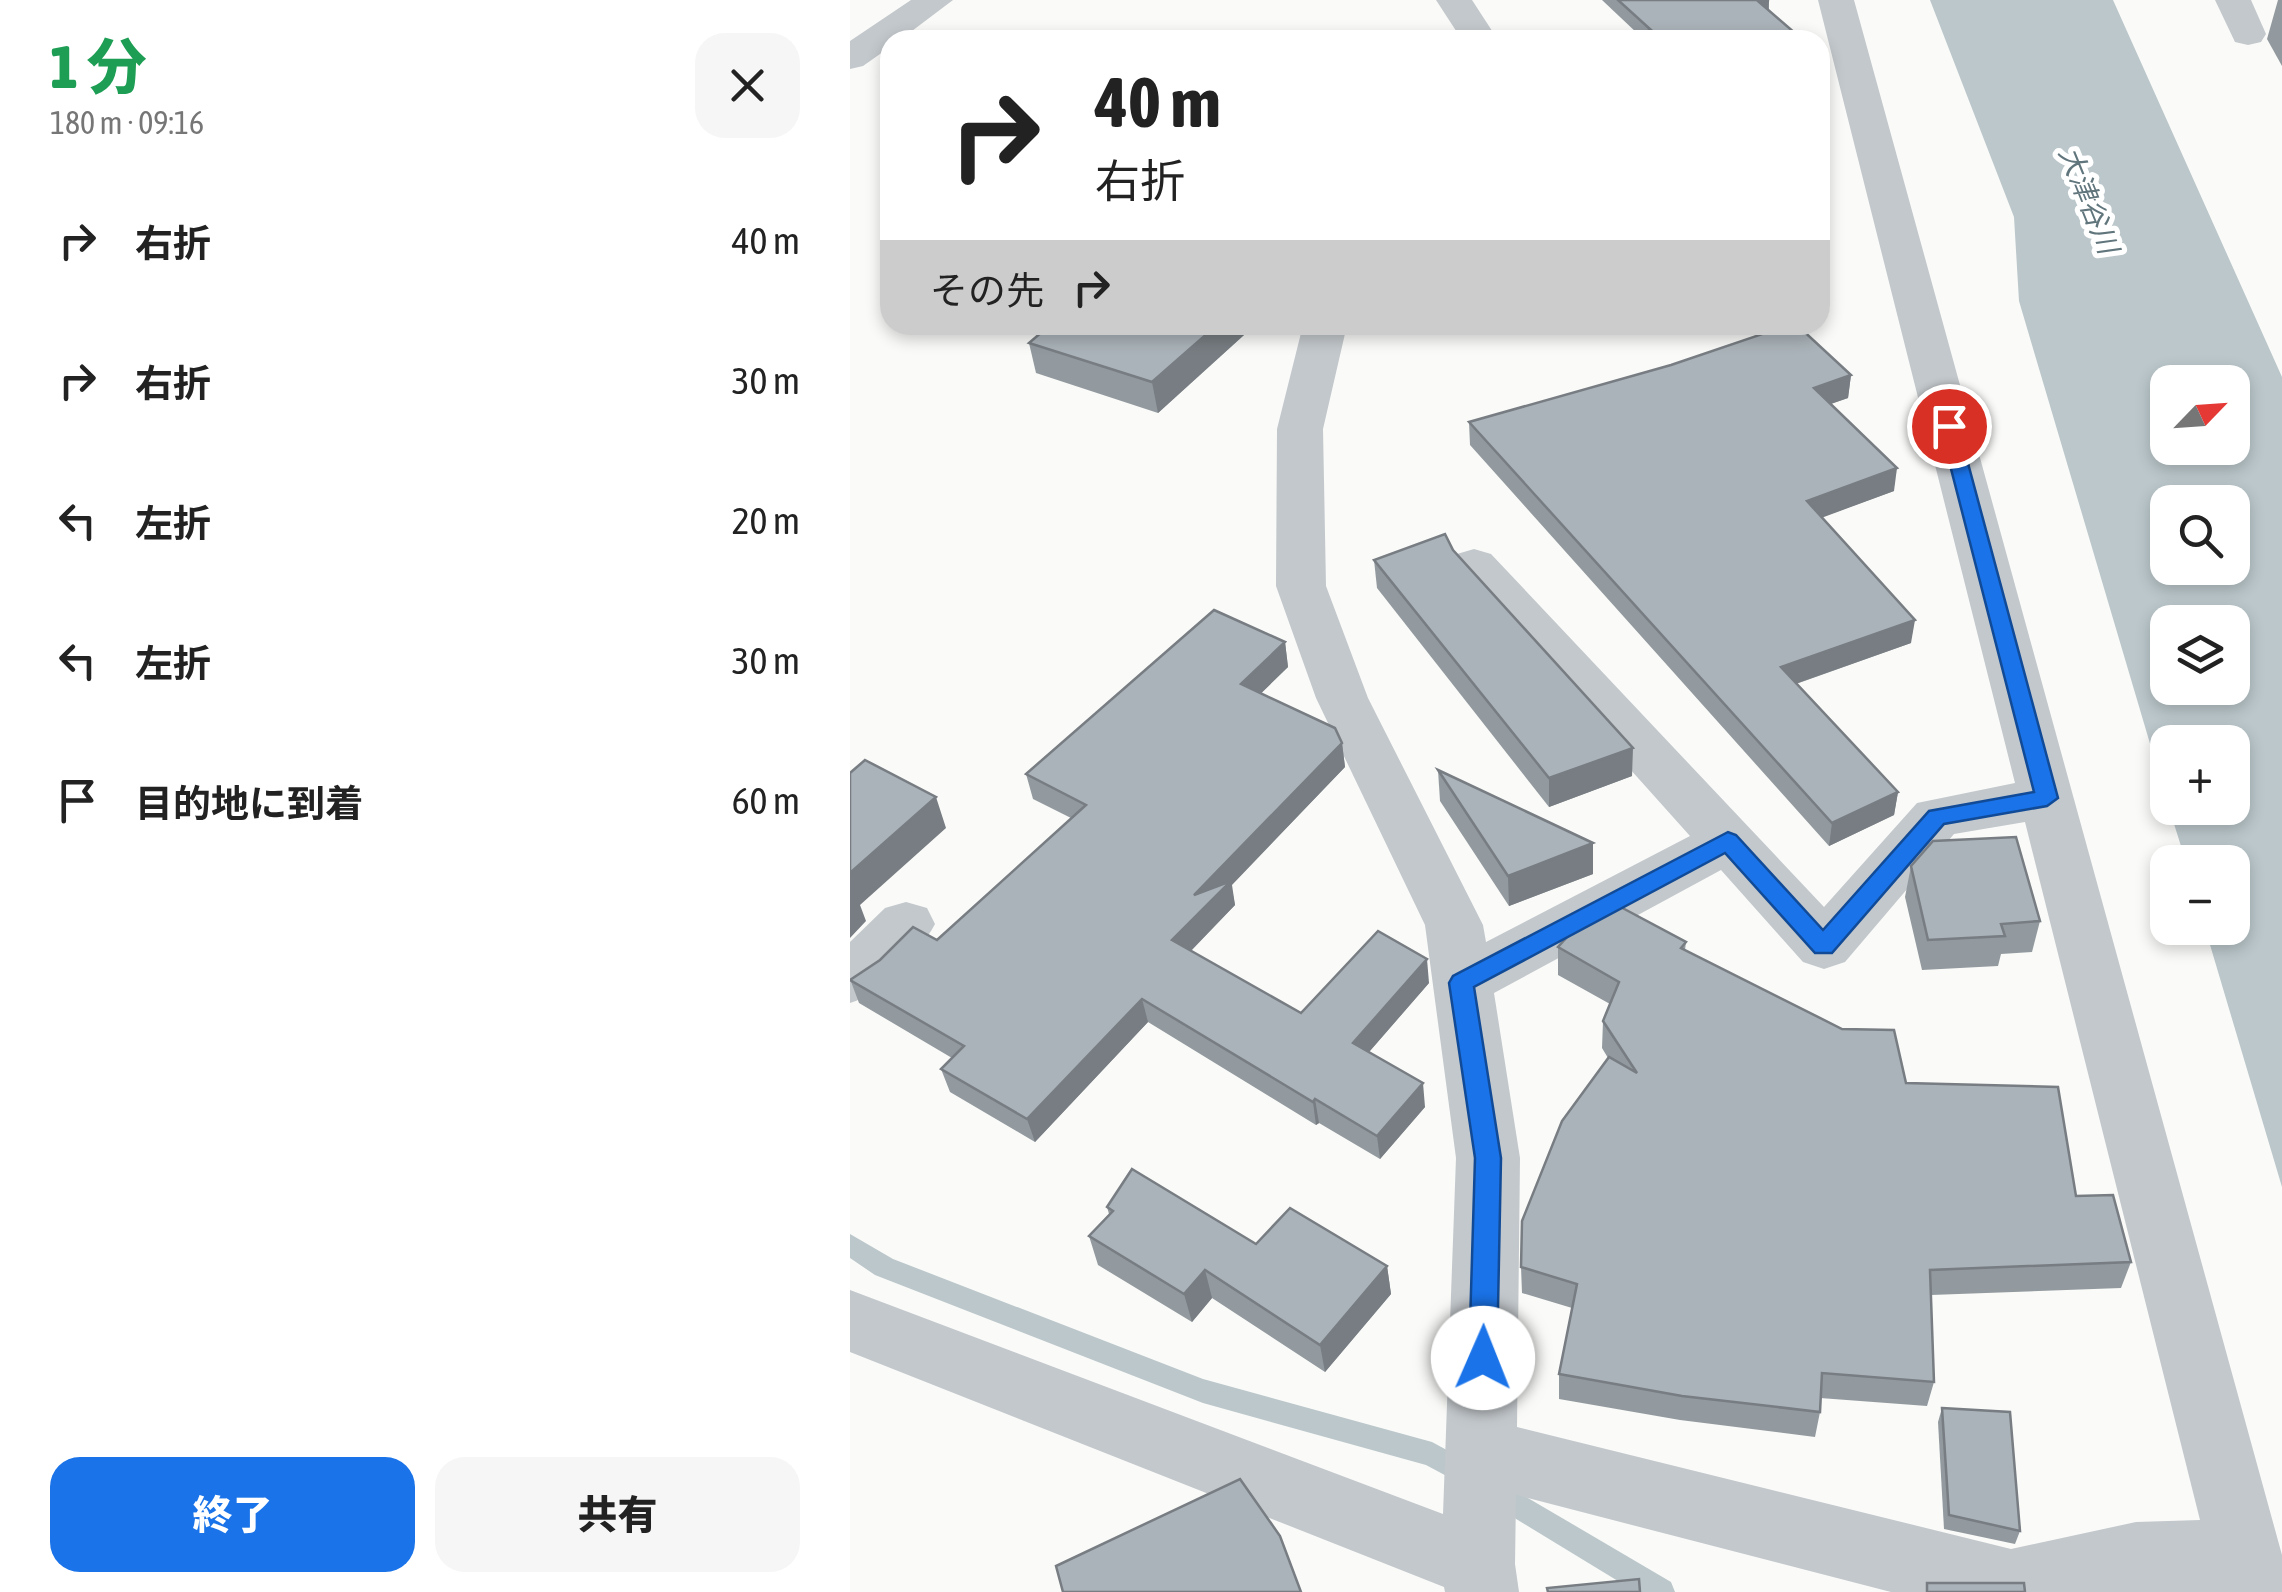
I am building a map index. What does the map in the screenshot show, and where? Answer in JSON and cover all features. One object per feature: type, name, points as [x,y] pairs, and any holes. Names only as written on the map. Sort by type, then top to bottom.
[{"type":"street","points":[[892,30],[936,0]]},
{"type":"street","points":[[1480,1452],[2011,1586],[2136,1558],[2250,1574],[1836,0]]},
{"type":"street","points":[[2233,0],[2248,34]]},
{"type":"street","points":[[850,58],[880,38]]},
{"type":"street","points":[[850,1321],[1480,1578],[1488,1158],[1454,925],[1342,698],[1301,586],[1300,429],[1323,335]]},
{"type":"street","points":[[1474,564],[1824,946],[1938,816],[2047,798]]},
{"type":"street","points":[[1461,983],[1728,841]]},
{"type":"street","points":[[850,979],[906,924]]},
{"type":"water","name":"大津谷川","points":[[1930,0],[2113,0],[2282,377],[2282,1187],[2210,945],[2250,945],[2250,845],[2181,845],[2174,825],[2250,825],[2250,725],[2150,725],[2150,744],[2019,301],[2014,217]]},
{"type":"building","points":[[1618,0],[1769,0],[1759,2],[1791,30],[1651,30]]},
{"type":"building","points":[[1038,335],[1206,335],[1152,382],[1029,343]]},
{"type":"building","points":[[1760,335],[1808,335],[1851,375],[1814,388],[1897,468],[1807,501],[1915,620],[1781,667],[1898,792],[1832,823],[1469,422],[1671,365]]},
{"type":"building","points":[[1445,534],[1453,550],[1633,748],[1549,778],[1374,560]]},
{"type":"building","points":[[1214,610],[1285,642],[1241,684],[1335,728],[1342,743],[1194,895],[1231,881],[1172,940],[1301,1013],[1378,931],[1427,959],[1353,1043],[1423,1083],[1377,1136],[1142,999],[1027,1119],[941,1069],[964,1046],[850,980],[880,960],[913,927],[937,940],[1086,805],[1026,774]]},
{"type":"building","points":[[865,760],[936,797],[850,873],[850,773]]},
{"type":"building","points":[[1438,770],[1593,843],[1508,876]]},
{"type":"building","points":[[2016,837],[2040,921],[2001,924],[2005,936],[1928,940],[1911,866],[1933,841]]},
{"type":"building","points":[[1615,904],[1686,942],[1681,948],[1842,1029],[1894,1030],[1906,1083],[2058,1087],[2076,1196],[2113,1195],[2131,1262],[1930,1270],[1934,1382],[1822,1373],[1820,1412],[1682,1396],[1559,1374],[1577,1284],[1521,1267],[1522,1221],[1562,1121],[1609,1057],[1637,1073],[1603,1021],[1619,982],[1558,947],[1580,923]]},
{"type":"building","points":[[1132,1169],[1256,1244],[1290,1208],[1387,1266],[1320,1345],[1205,1270],[1184,1294],[1089,1236],[1113,1211],[1107,1207]]},
{"type":"building","points":[[1942,1408],[2010,1412],[2020,1531],[1949,1515]]},
{"type":"building","points":[[1240,1479],[1280,1536],[1301,1592],[1063,1592],[1056,1566]]},
{"type":"building","points":[[1639,1579],[1640,1592],[1548,1592],[1547,1588]]},
{"type":"building","points":[[1927,1583],[2024,1583],[2025,1592],[1927,1592]]},
{"type":"waterway","points":[[850,1245],[884,1267],[1203,1391],[1432,1454],[1469,1476]]},
{"type":"waterway","points":[[1494,1491],[1661,1592]]},
{"type":"route","points":[[1483,1358],[1488,1158],[1461,983],[1728,841],[1824,946],[1938,816],[2047,798],[1949,426]]}]
